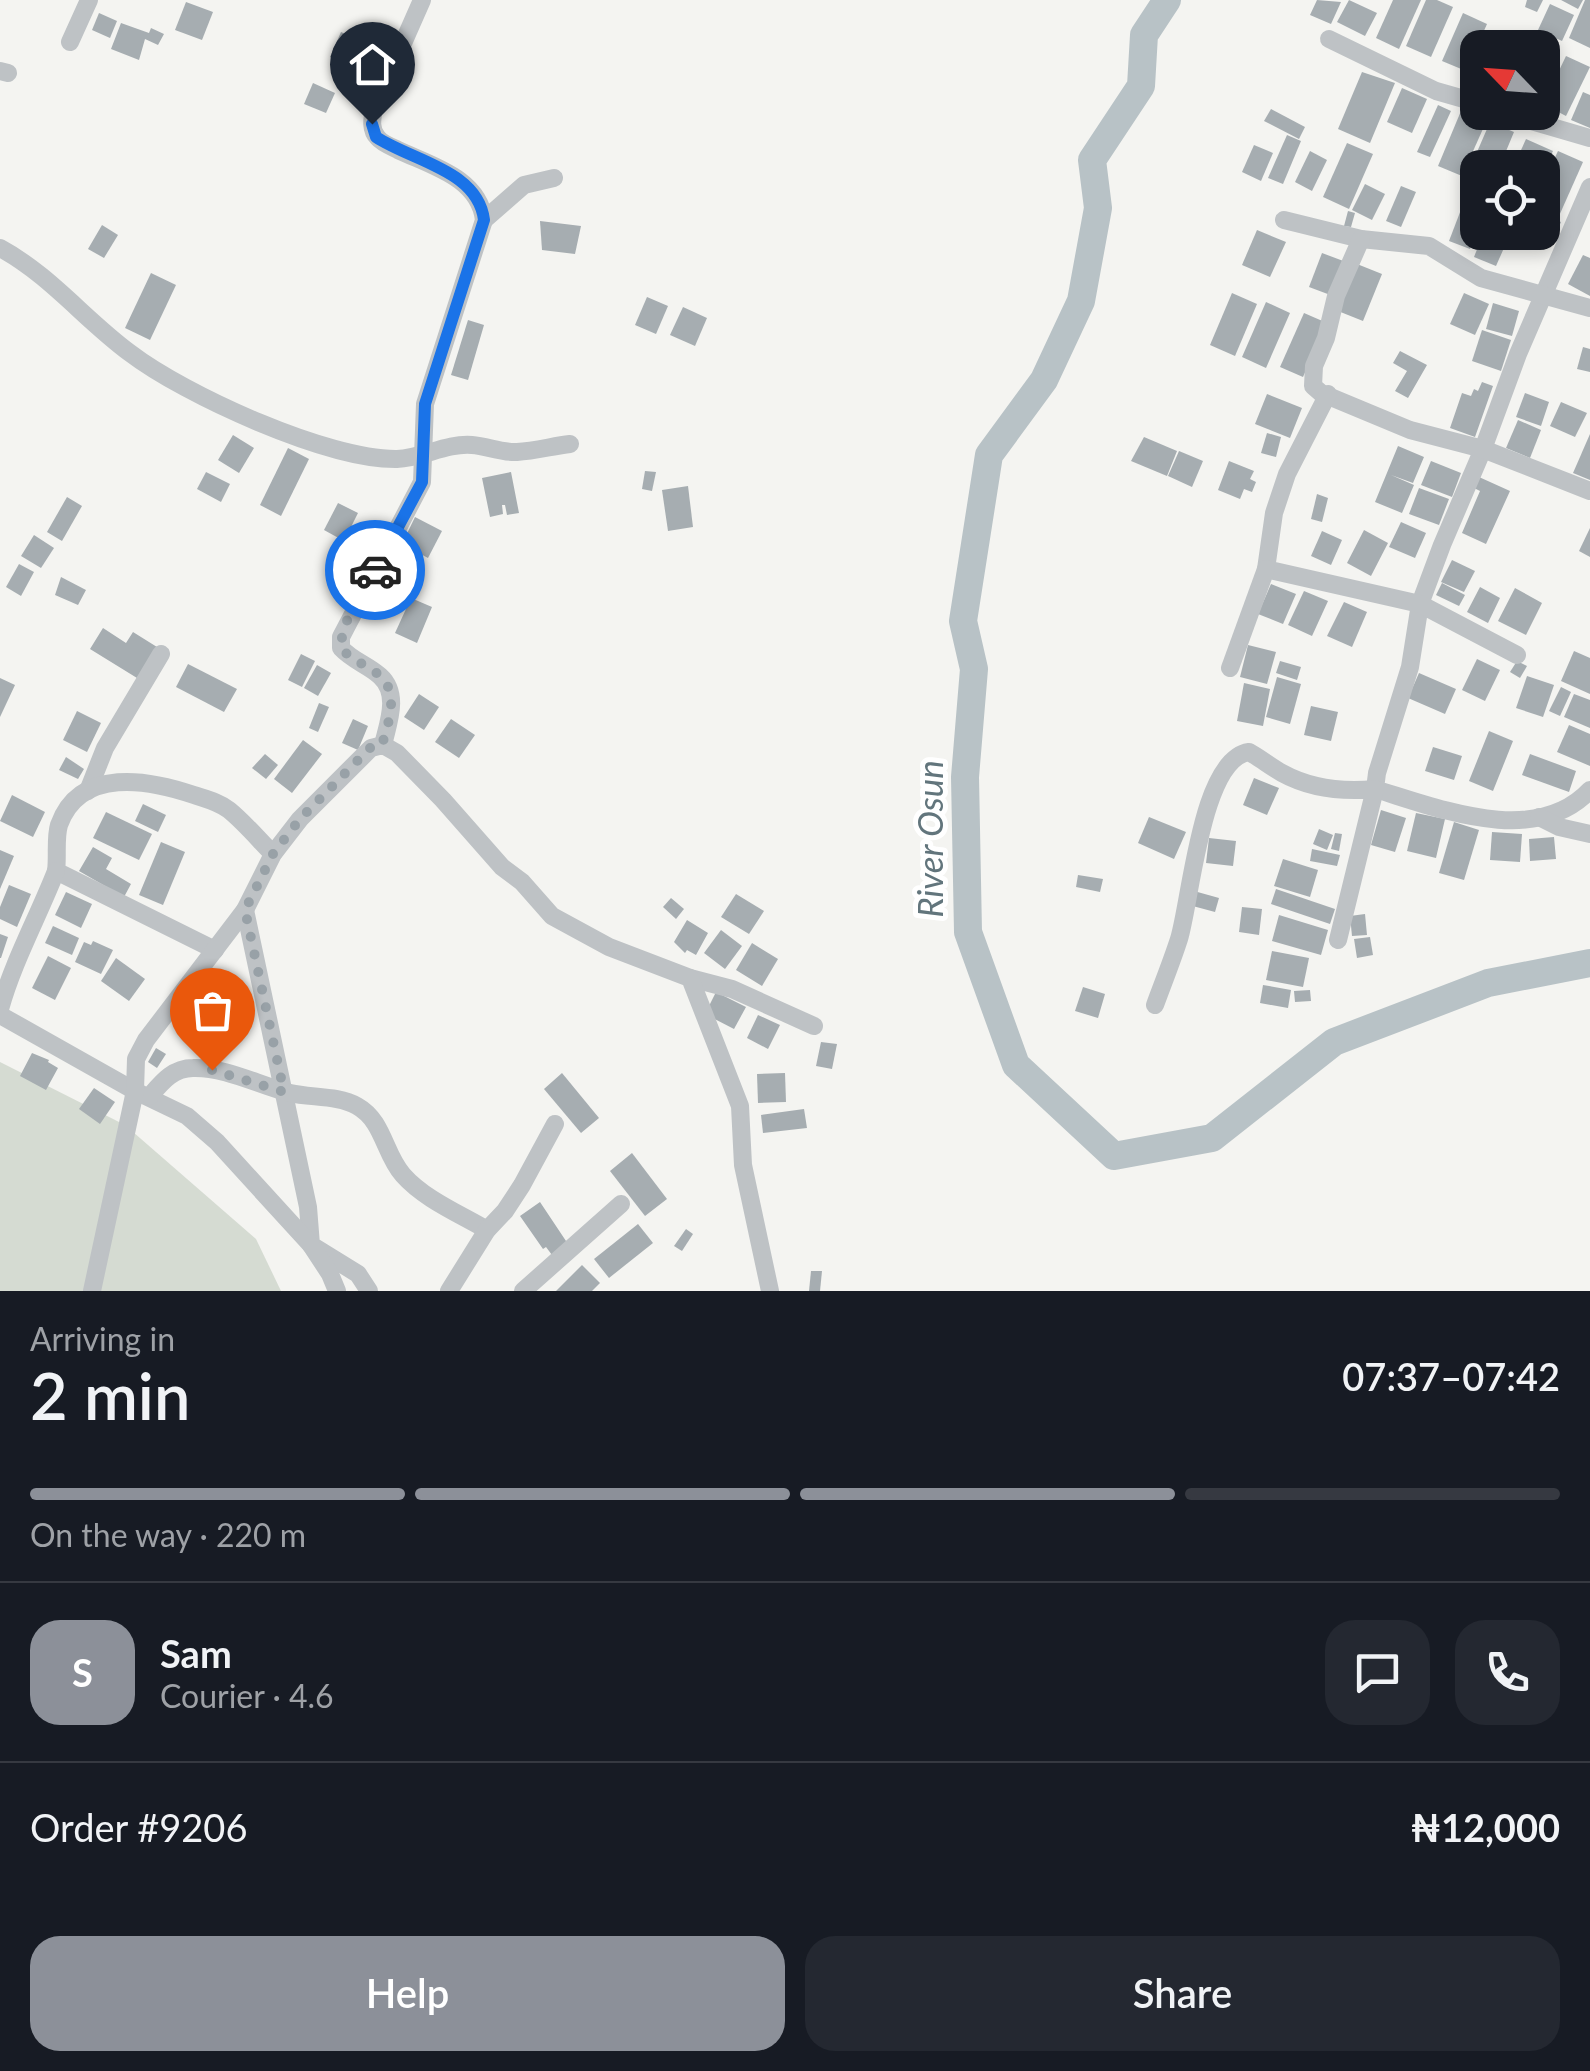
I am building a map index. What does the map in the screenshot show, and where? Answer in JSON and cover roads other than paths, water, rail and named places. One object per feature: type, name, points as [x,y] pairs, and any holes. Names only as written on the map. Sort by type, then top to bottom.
[{"type":"street","points":[[70,42],[89,0]]},
{"type":"street","points":[[404,0],[415,20]]},
{"type":"street","points":[[422,0],[374,109],[372,124],[376,137],[464,182],[477,195],[484,220]]},
{"type":"street","points":[[1330,39],[1418,84],[1460,97]]},
{"type":"street","points":[[1557,130],[1590,138]]},
{"type":"street","points":[[382,745],[392,708],[389,688],[381,676],[350,658],[341,648],[341,637],[422,482],[425,404],[484,220],[524,185],[554,178]]},
{"type":"street","points":[[1338,940],[1377,772],[1410,667],[1420,604],[1518,354],[1590,187]]},
{"type":"street","points":[[1284,220],[1361,239],[1428,246],[1481,278],[1590,308]]},
{"type":"street","points":[[1361,239],[1344,271],[1311,378],[1313,386],[1321,393],[1410,430],[1483,449],[1590,491]]},
{"type":"street","points":[[0,248],[51,282],[126,351],[216,403],[267,426],[350,451],[398,459],[448,447],[472,445],[516,452],[570,444]]},
{"type":"street","points":[[1230,668],[1266,568],[1274,513],[1287,474],[1328,394]]},
{"type":"street","points":[[1266,568],[1420,604],[1517,655]]},
{"type":"street","points":[[161,654],[104,748],[88,791],[60,823],[56,871],[27,944],[4,980],[0,1012],[187,1116],[217,1142],[311,1246],[337,1291]]},
{"type":"street","points":[[92,1291],[142,1093],[136,1060],[146,1040],[245,910],[273,854],[327,788],[360,762],[370,748],[382,745],[397,754],[552,916],[609,947],[690,978],[732,989],[814,1026]]},
{"type":"street","points":[[1155,1004],[1180,937],[1194,858],[1210,803],[1228,762],[1236,755],[1249,752],[1283,774],[1316,786],[1351,791],[1375,789],[1500,821],[1539,816],[1567,807],[1590,790]]},
{"type":"street","points":[[88,791],[111,784],[147,781],[217,803],[273,854]]},
{"type":"street","points":[[1539,816],[1559,827],[1590,834]]},
{"type":"street","points":[[56,871],[215,950]]},
{"type":"street","points":[[245,910],[308,1206],[311,1246]]},
{"type":"street","points":[[690,978],[740,1106],[743,1165],[770,1291]]},
{"type":"street","points":[[142,1093],[165,1078],[192,1068],[250,1079],[284,1092],[342,1100],[375,1121],[402,1175],[487,1230]]},
{"type":"street","points":[[449,1291],[487,1230],[505,1211],[555,1124]]},
{"type":"street","points":[[523,1291],[621,1204]]},
{"type":"street","points":[[311,1246],[358,1274],[369,1291]]},
{"type":"waterway","name":"River Osun","points":[[1167,0],[1144,35],[1141,86],[1092,160],[1098,208],[1081,301],[1044,380],[989,455],[963,621],[974,669],[965,777],[968,932],[1016,1065],[1114,1156],[1212,1138],[1334,1042],[1488,983],[1590,963]]}]
